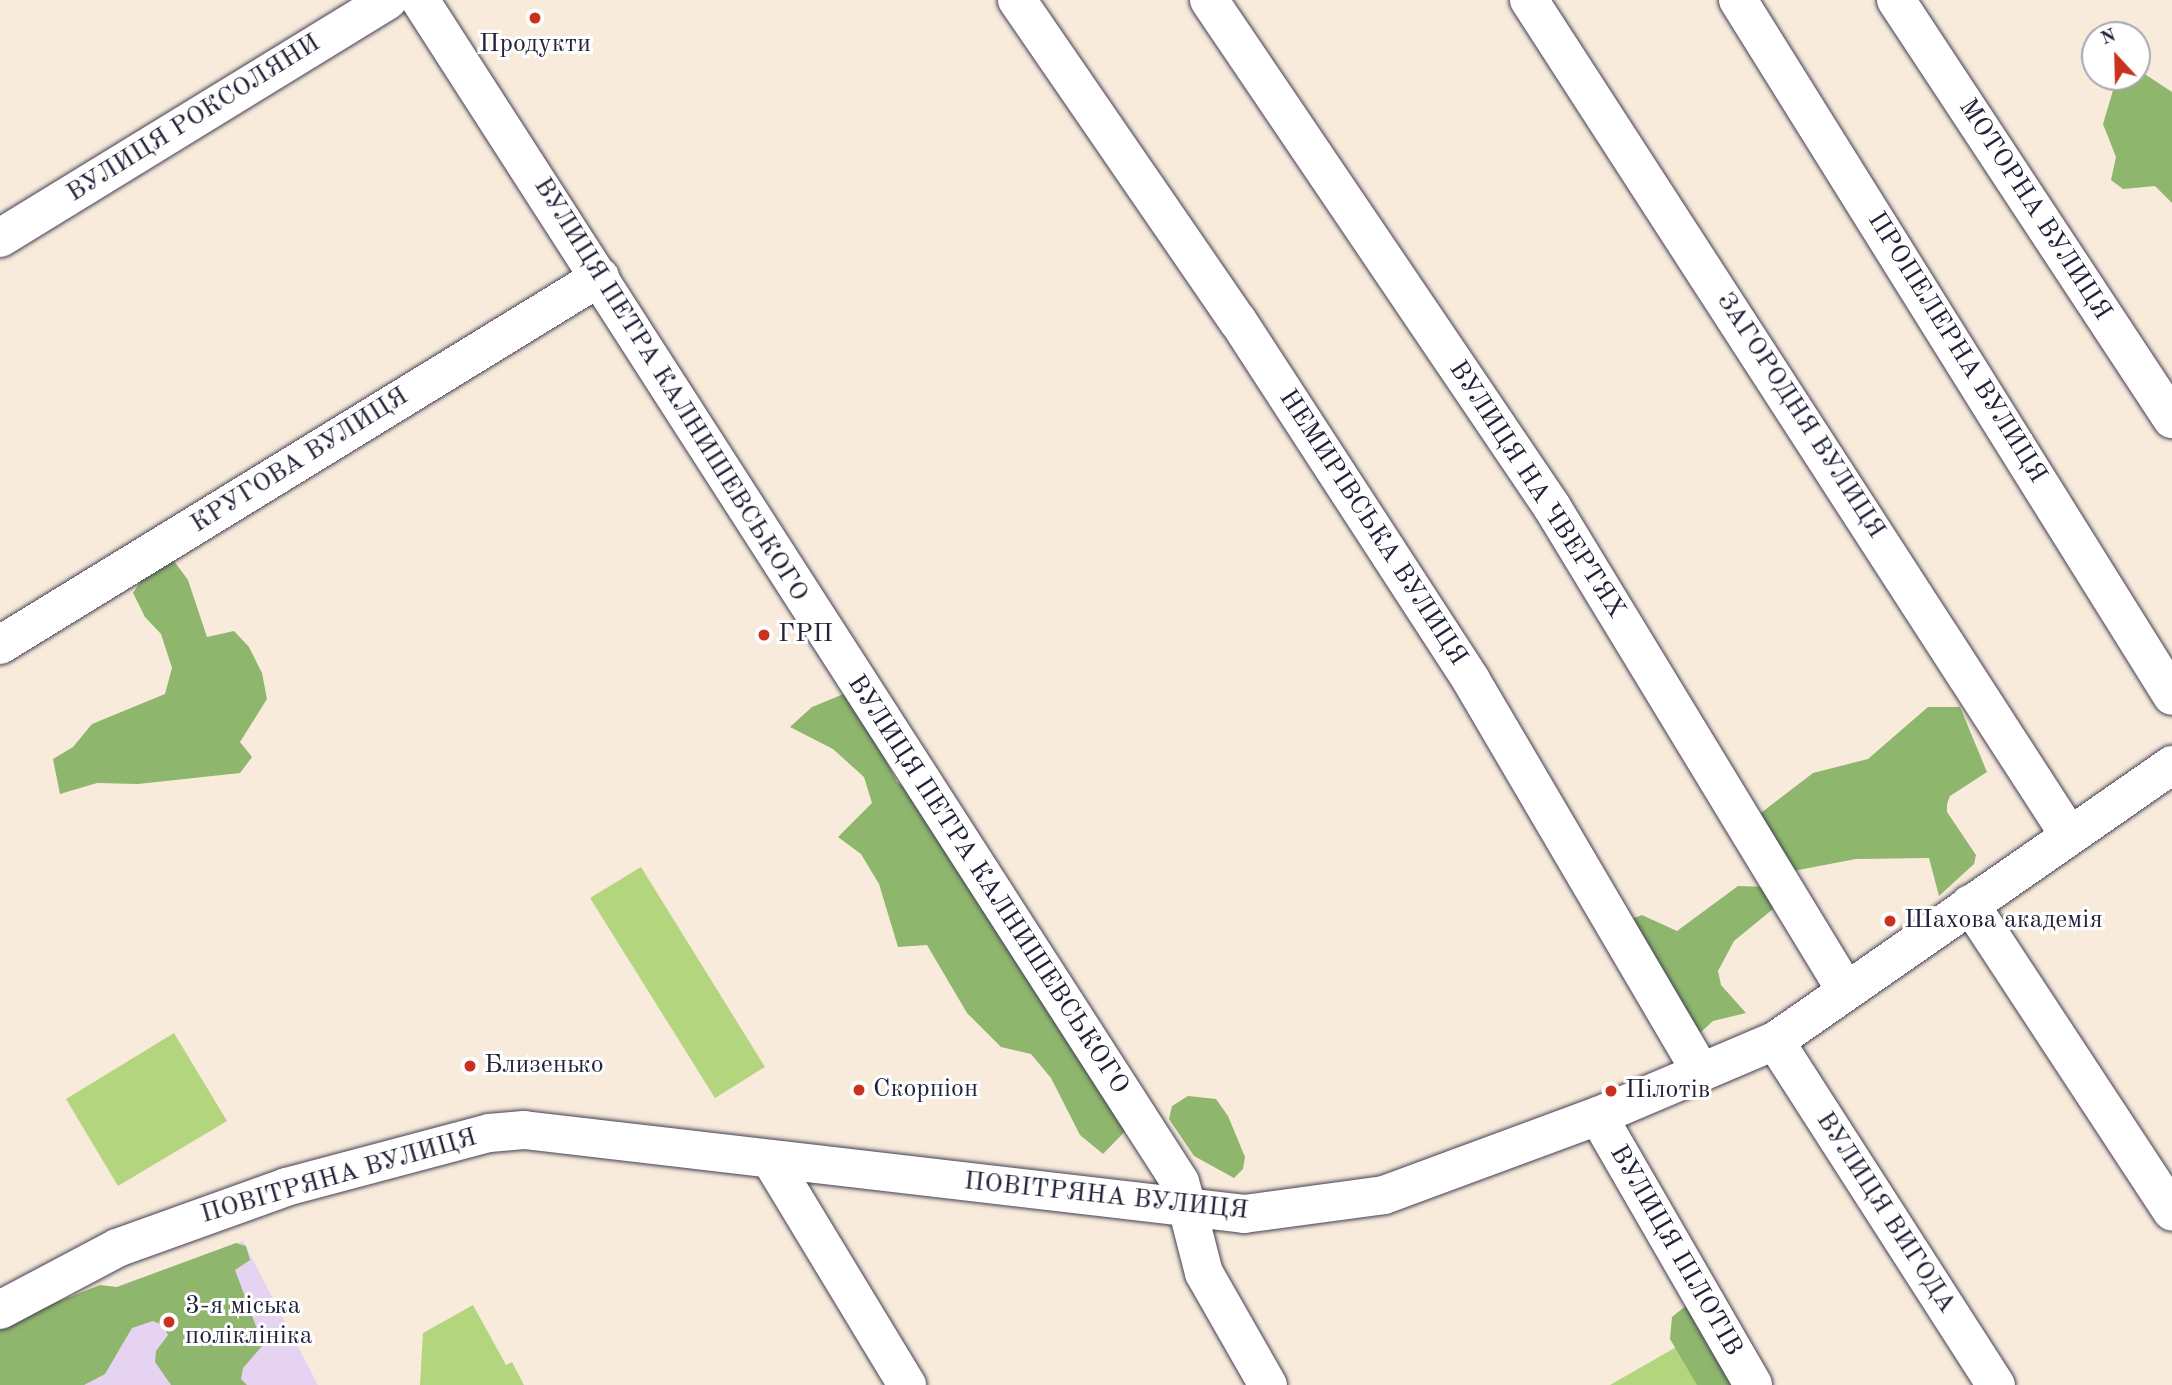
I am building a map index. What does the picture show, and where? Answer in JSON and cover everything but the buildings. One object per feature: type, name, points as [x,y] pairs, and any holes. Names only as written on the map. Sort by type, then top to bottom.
[{"type":"street","name":"ВУЛИЦЯ РОКСОЛЯНИ","points":[[0,238],[388,0]]},
{"type":"street","name":"ВУЛИЦЯ ПЕТРА КАЛНИШЕВСЬКОГО","points":[[420,0],[600,277],[834,648],[1180,1182],[1204,1273],[1268,1385]]},
{"type":"street","name":"НЕМИРІВСЬКА ВУЛИЦЯ","points":[[1017,0],[1238,321],[1471,680],[1701,1072]]},
{"type":"street","name":"ВУЛИЦЯ НА ЧВЕРТЯХ","points":[[1209,0],[1552,507],[1846,991]]},
{"type":"street","name":"ЗАГОРОДНЯ ВУЛИЦЯ","points":[[1529,0],[2068,835]]},
{"type":"street","name":"ПРОПЕЛЕРНА ВУЛИЦЯ","points":[[1738,0],[2172,696]]},
{"type":"street","name":"МОТОРНА ВУЛИЦЯ","points":[[1896,0],[2172,419]]},
{"type":"street","name":"КРУГОВА ВУЛИЦЯ","points":[[0,645],[600,277]]},
{"type":"street","name":"ПОВІТРЯНА ВУЛИЦЯ","points":[[0,1310],[117,1248],[195,1219],[311,1180],[489,1133],[572,1133],[772,1161],[1244,1214],[1384,1195],[1598,1116],[1775,1041],[2172,765]]},
{"type":"street","points":[[1970,904],[2172,1212]]},
{"type":"street","name":"ВУЛИЦЯ ВИГОДА","points":[[1775,1041],[1996,1385]]},
{"type":"street","name":"ВУЛИЦЯ ПІЛОТІВ","points":[[1598,1116],[1753,1385]]},
{"type":"street","points":[[772,1161],[907,1385]]},
{"type":"shaded area","name":"3-я міська поліклініка","points":[[243,1241],[318,1385],[0,1385],[0,1353],[105,1291]]},
{"type":"green space","points":[[2151,78],[2172,92],[2172,203],[2155,186],[2123,189],[2111,180],[2116,157],[2103,124],[2113,91],[2151,91]]},
{"type":"green space","points":[[174,561],[188,580],[207,637],[234,631],[249,647],[262,673],[267,699],[240,742],[252,757],[240,773],[138,784],[97,783],[60,794],[53,759],[73,747],[92,724],[165,694],[172,668],[161,634],[145,617],[133,593],[146,573]]},
{"type":"green space","points":[[851,691],[897,782],[941,814],[1137,1119],[1103,1154],[1080,1135],[1051,1078],[1031,1054],[1001,1047],[967,1013],[927,945],[898,947],[879,884],[861,854],[838,837],[872,803],[864,777],[833,749],[790,727],[812,707]]},
{"type":"green space","points":[[1928,707],[1960,707],[1987,772],[1950,796],[1947,804],[1947,812],[1976,855],[1974,864],[1939,896],[1929,858],[1856,859],[1793,871],[1753,819],[1813,773],[1868,759]]},
{"type":"green space","points":[[641,867],[765,1067],[715,1098],[590,898]]},
{"type":"green space","points":[[1738,886],[1768,887],[1773,909],[1734,941],[1718,971],[1721,985],[1746,1013],[1713,1021],[1691,1041],[1620,923],[1642,915],[1677,931]]},
{"type":"green space","points":[[174,1033],[227,1121],[118,1186],[66,1099]]},
{"type":"green space","points":[[1188,1096],[1216,1099],[1228,1116],[1245,1157],[1243,1169],[1234,1178],[1194,1156],[1169,1119],[1172,1106]]},
{"type":"green space","name":"3-я міська поліклініка","points":[[236,1243],[246,1246],[250,1260],[235,1270],[263,1345],[243,1368],[241,1379],[247,1385],[171,1385],[155,1362],[156,1351],[168,1335],[163,1325],[153,1321],[132,1328],[105,1374],[84,1385],[0,1385],[0,1325],[100,1285],[117,1287]]},
{"type":"green space","points":[[1688,1304],[1738,1385],[1697,1385],[1670,1339],[1672,1317]]},
{"type":"green space","points":[[473,1305],[506,1365],[512,1362],[524,1385],[420,1385],[423,1333]]},
{"type":"green space","points":[[1685,1342],[1710,1385],[1610,1385]]},
{"type":"place","name":"Продукти","points":[[535,18]]},
{"type":"place","name":"ГРП","points":[[764,635]]},
{"type":"place","name":"Шахова академія","points":[[1890,921]]},
{"type":"place","name":"Близенько","points":[[470,1066]]},
{"type":"place","name":"Скорпіон","points":[[859,1090]]},
{"type":"place","name":"Пілотів","points":[[1611,1091]]},
{"type":"place","name":"3-я міська поліклініка","points":[[169,1322]]}]
